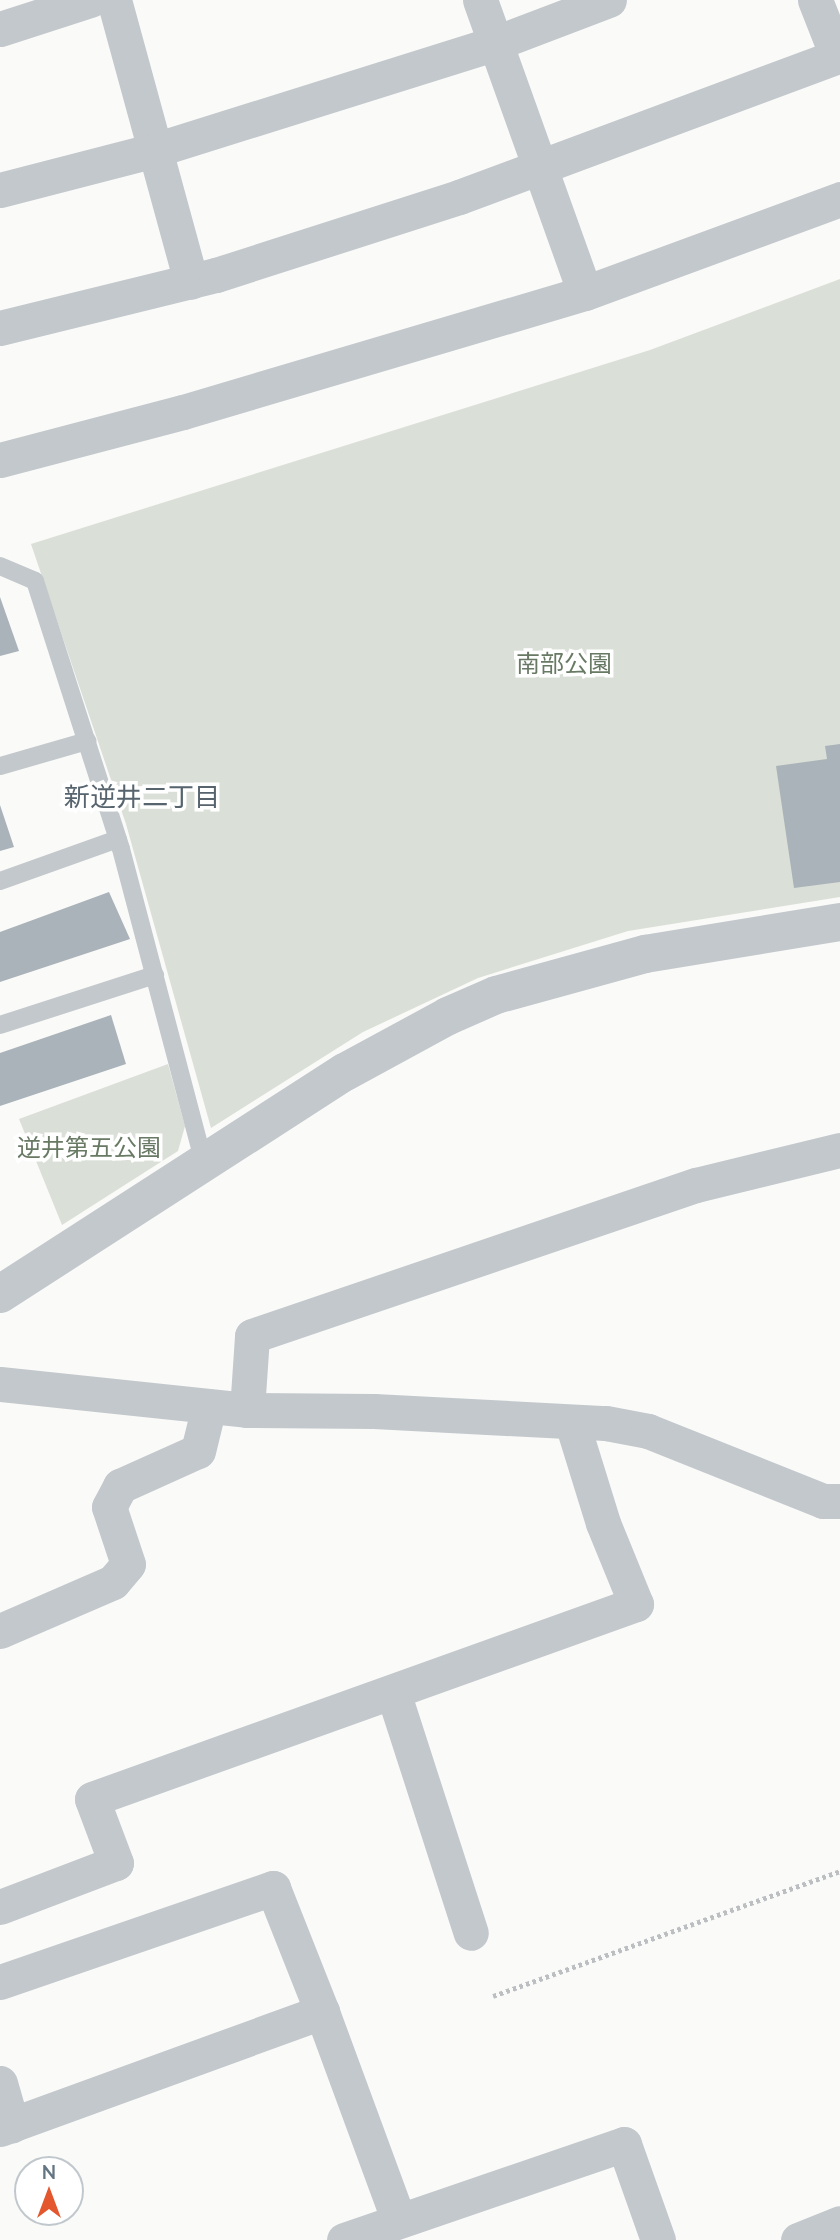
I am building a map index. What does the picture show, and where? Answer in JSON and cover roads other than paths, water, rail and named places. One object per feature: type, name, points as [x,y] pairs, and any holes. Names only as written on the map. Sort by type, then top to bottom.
[{"type":"street","points":[[0,29],[90,0]]},
{"type":"street","points":[[114,0],[158,149],[191,282]]},
{"type":"street","points":[[480,0],[493,44],[585,293]]},
{"type":"street","points":[[0,190],[158,149],[493,44],[609,0]]},
{"type":"street","points":[[0,328],[191,282],[539,168],[838,55],[815,0]]},
{"type":"street","points":[[0,460],[183,412],[585,293],[840,199]]},
{"type":"street","points":[[0,1294],[345,1072],[496,995],[645,954],[840,922]]},
{"type":"street","points":[[247,1410],[252,1336],[696,1185],[840,1150]]},
{"type":"street","points":[[0,1384],[247,1410],[374,1411],[572,1423],[648,1431],[823,1501],[840,1501]]},
{"type":"street","points":[[0,1631],[113,1582],[128,1564],[109,1507],[120,1486],[198,1451],[209,1406]]},
{"type":"street","points":[[0,1906],[116,1863],[92,1799],[636,1604],[603,1523],[572,1423]]},
{"type":"street","points":[[393,1692],[471,1933]]},
{"type":"street","points":[[0,1982],[273,1888],[398,2219]]},
{"type":"street","points":[[0,2083],[6,2127],[322,2012]]},
{"type":"street","points":[[344,2240],[398,2219],[624,2144],[659,2240]]},
{"type":"street","points":[[798,2240],[840,2223]]},
{"type":"lane","points":[[0,566],[35,581],[118,839],[204,1164]]},
{"type":"lane","points":[[0,766],[87,741]]},
{"type":"lane","points":[[0,880],[118,839]]},
{"type":"lane","points":[[0,1026],[155,975]]},
{"type":"district","name":"新逆井二丁目","points":[[142,797]]},
{"type":"park label","name":"南部公園","points":[[564,664]]},
{"type":"park label","name":"逆井第五公園","points":[[89,1148]]}]
